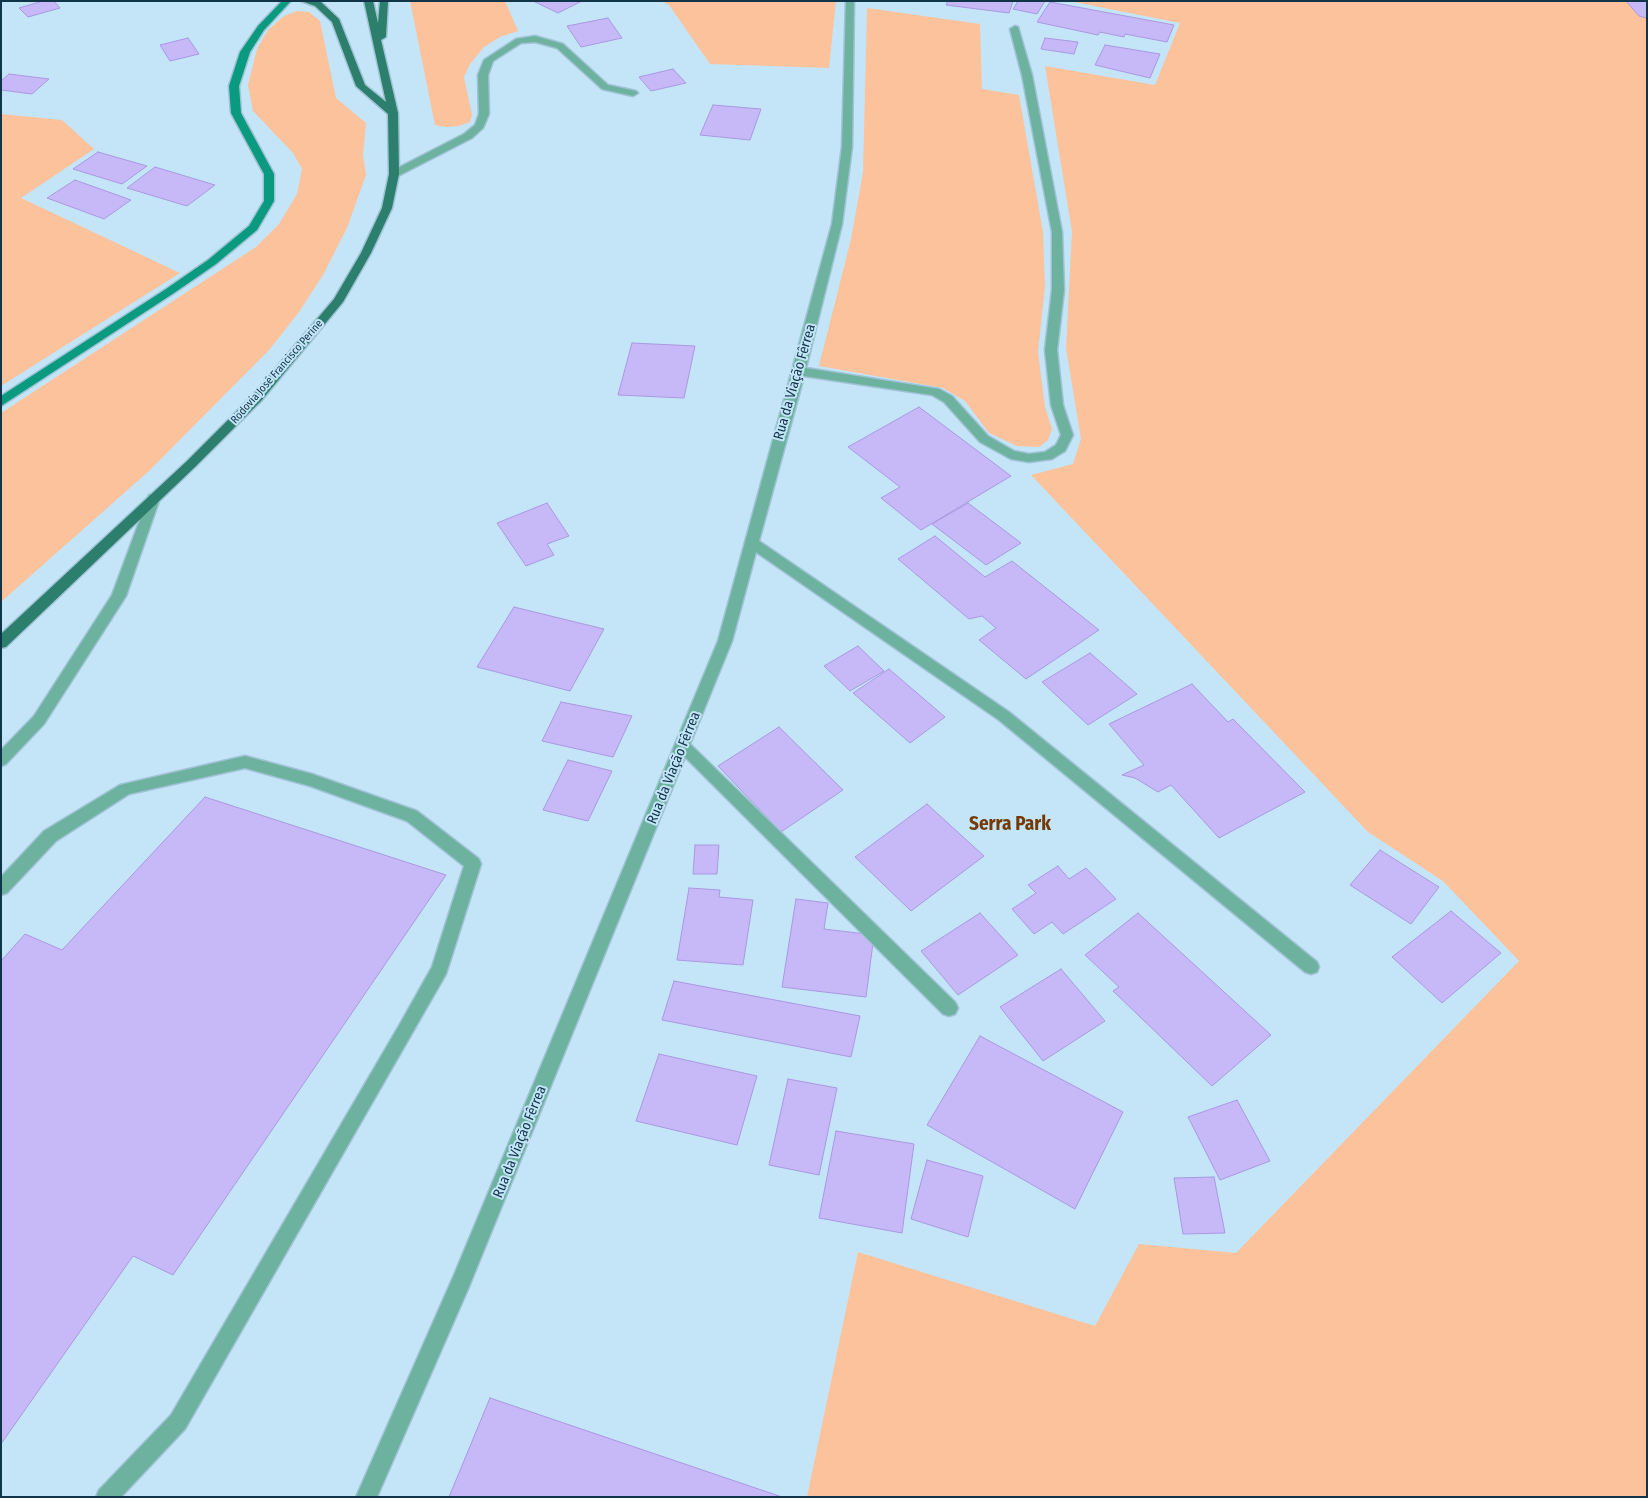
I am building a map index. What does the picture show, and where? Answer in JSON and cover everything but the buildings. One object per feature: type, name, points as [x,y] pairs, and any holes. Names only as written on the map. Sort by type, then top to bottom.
[{"type":"main road","points":[[1,402],[212,262],[253,228],[269,201],[269,174],[236,113],[234,86],[245,52],[261,28],[288,1]]},
{"type":"main road","points":[[305,1],[318,4],[336,21],[361,86],[393,114]]},
{"type":"main road","name":"Rodovia José Francisco Perine","points":[[1,643],[257,398],[339,300],[366,253],[387,208],[394,174],[393,114],[368,1]]},
{"type":"main road","name":"Rodovia José Francisco Perine","points":[[379,54],[384,1]]},
{"type":"street","name":"Rua da Viação Fêrrea","points":[[366,1497],[461,1282],[725,641],[777,445],[799,371],[838,214],[847,146],[850,1]]},
{"type":"street","points":[[799,371],[935,392],[948,399],[984,439],[1011,455],[1029,458],[1048,456],[1061,448],[1067,435],[1057,405],[1051,350],[1058,290],[1057,232],[1015,29]]},
{"type":"street","points":[[394,174],[468,136],[479,126],[484,114],[483,75],[489,60],[519,40],[535,39],[560,46],[605,87],[633,93]]},
{"type":"street","points":[[1,760],[39,720],[119,596],[154,498]]},
{"type":"street","points":[[752,542],[1004,716],[1311,967]]},
{"type":"street","points":[[683,746],[949,1008]]},
{"type":"street","points":[[1,888],[50,836],[125,789],[245,762],[312,780],[412,816],[473,864],[440,969],[406,1030],[178,1422],[106,1497]]},
{"type":"shaded area","points":[[410,1],[505,1],[518,31],[500,37],[484,47],[470,64],[464,77],[472,115],[470,122],[459,126],[446,127],[435,125]]},
{"type":"shaded area","points":[[661,1],[836,1],[829,68],[710,64],[669,5]]},
{"type":"shaded area","points":[[1069,1],[1626,1],[1639,16],[1647,18],[1647,1497],[807,1497],[858,1252],[1095,1326],[1139,1244],[1236,1253],[1519,961],[1443,881],[1368,832],[1031,475],[1073,464],[1081,439],[1066,348],[1072,232],[1045,66],[1155,85],[1180,23]]},
{"type":"shaded area","points":[[867,8],[980,24],[982,89],[1019,95],[1043,232],[1045,286],[1038,352],[1045,407],[1052,429],[1048,440],[1039,447],[1017,446],[989,433],[965,401],[943,388],[819,366],[851,239],[863,172]]},
{"type":"shaded area","points":[[297,11],[309,12],[320,21],[336,98],[366,123],[363,155],[366,175],[347,228],[323,275],[299,312],[270,349],[149,471],[1,602],[1,413],[256,247],[279,224],[297,194],[302,169],[293,153],[253,111],[248,85],[257,49],[268,30],[284,16]]},
{"type":"shaded area","points":[[1,114],[62,120],[94,149],[21,198],[180,273],[1,386]]},
{"type":"district","name":"Serra Park","points":[[1010,825]]}]
